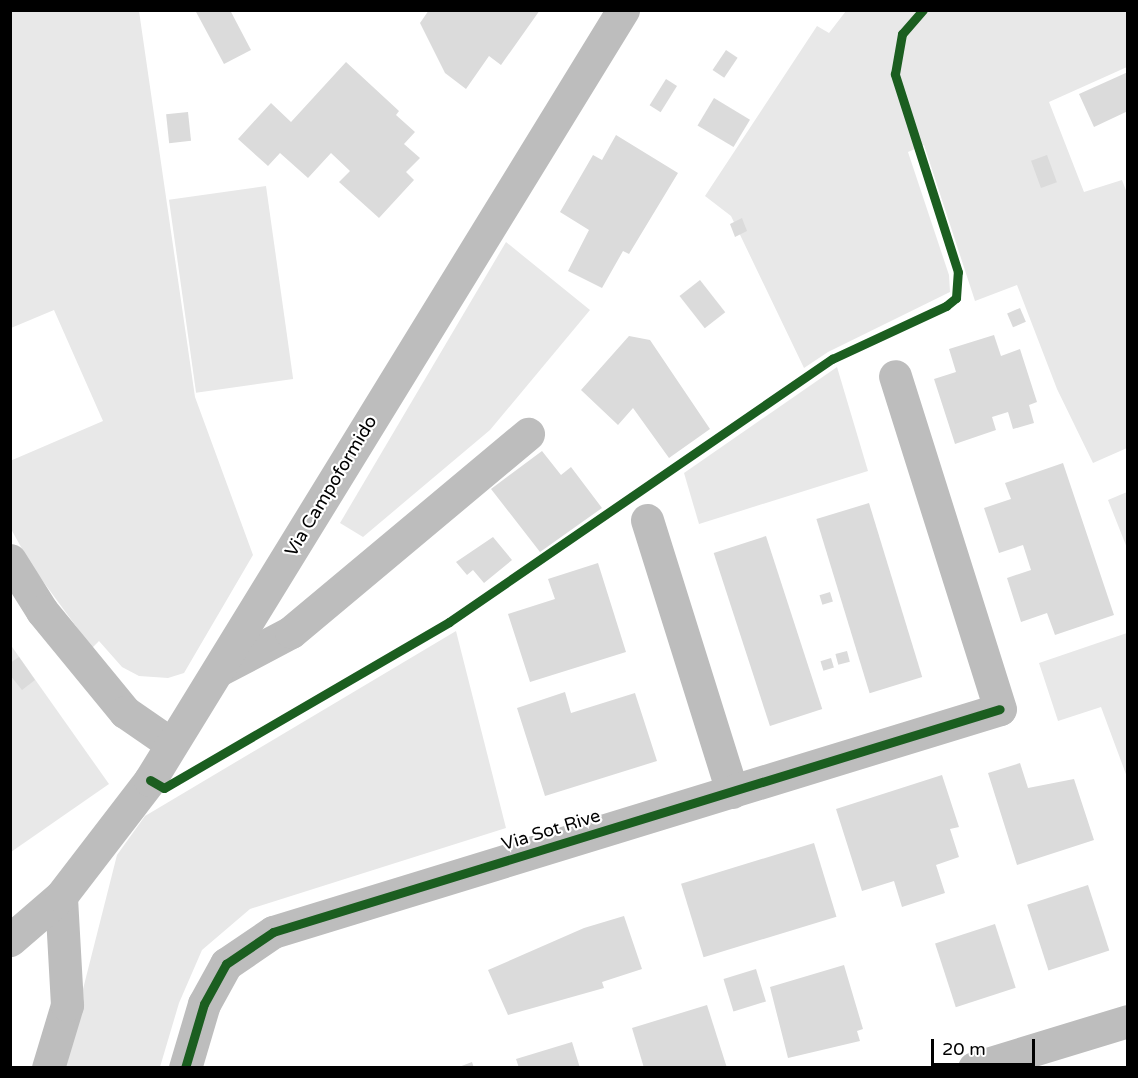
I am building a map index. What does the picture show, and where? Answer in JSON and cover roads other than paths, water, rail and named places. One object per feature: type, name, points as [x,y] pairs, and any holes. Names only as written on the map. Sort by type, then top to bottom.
[{"type":"street","name":"Via Campoformido","points":[[10,940],[61,896],[150,780],[170,743],[219,670],[623,10]]},
{"type":"street","name":"Via Sot Rive","points":[[185,1068],[204,1004],[226,964],[273,932],[1000,709],[895,376]]},
{"type":"street","points":[[219,670],[291,632],[528,434]]},
{"type":"street","points":[[647,520],[732,792]]},
{"type":"street","points":[[10,560],[42,611],[125,712],[170,743]]},
{"type":"street","points":[[48,1068],[67,1005],[61,896]]},
{"type":"street","points":[[974,1068],[1128,1021]]}]
